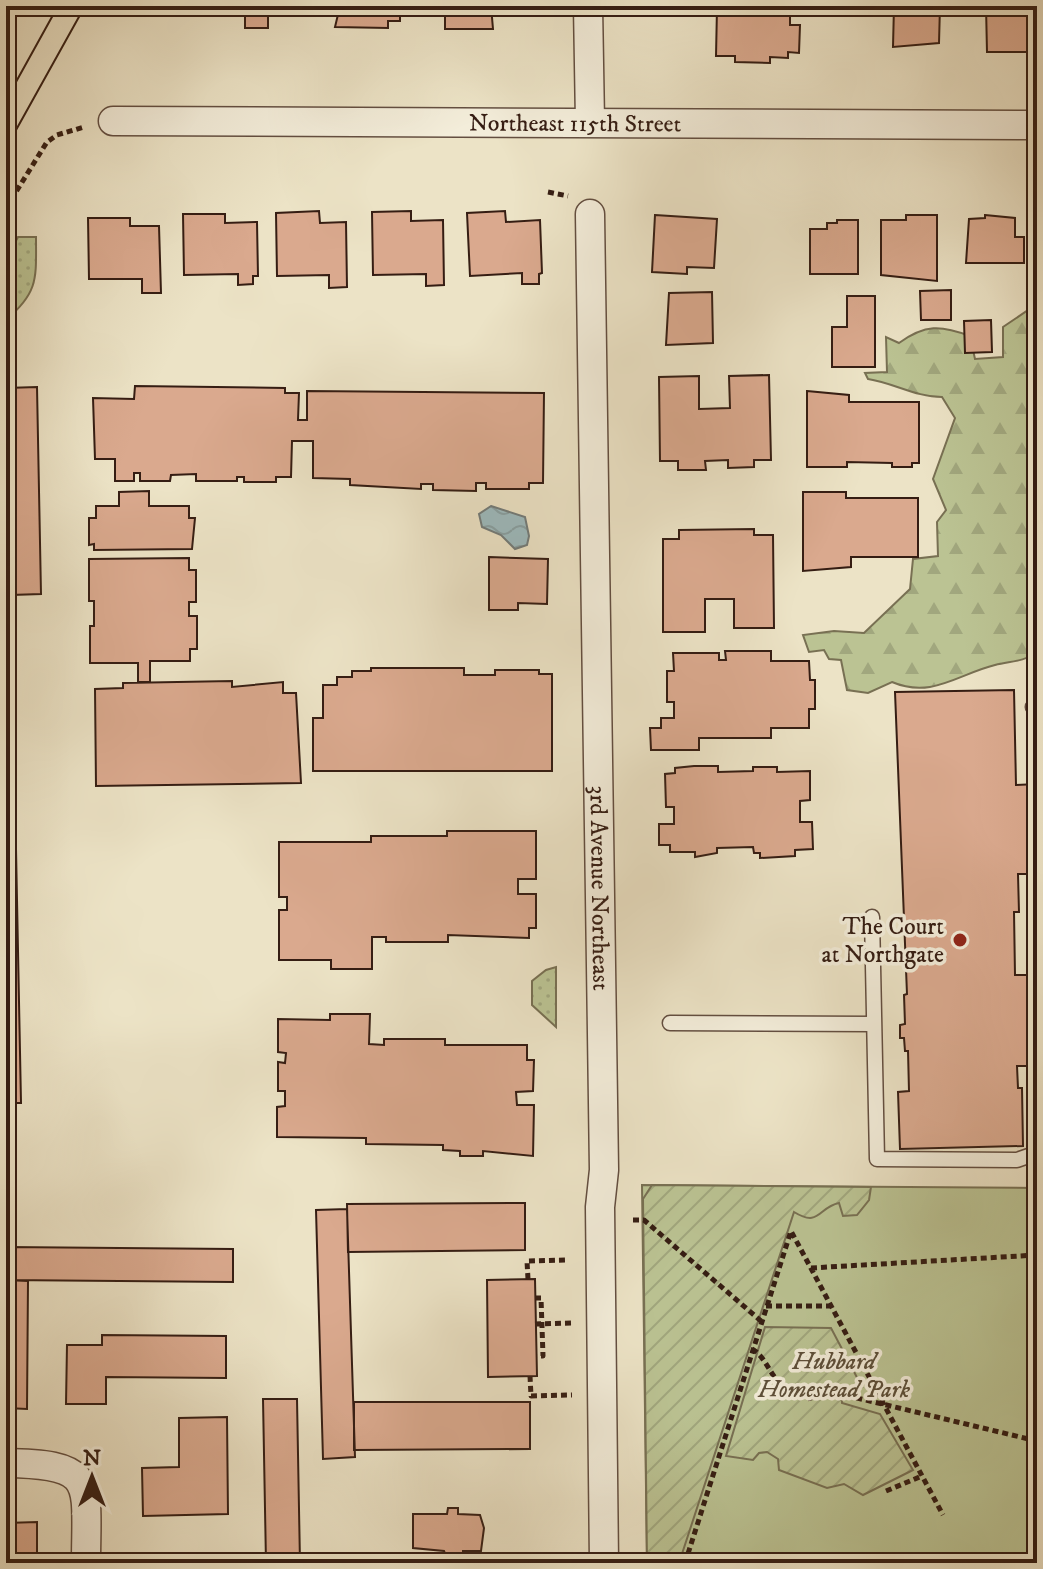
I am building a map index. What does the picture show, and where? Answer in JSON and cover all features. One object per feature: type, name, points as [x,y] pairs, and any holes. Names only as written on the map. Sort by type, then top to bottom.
[{"type":"street","points":[[588,6],[590,122]]},
{"type":"street","name":"Northeast 115th Street","points":[[113,121],[1037,125]]},
{"type":"street","name":"3rd Avenue Northeast","points":[[590,214],[604,1170],[600,1207],[604,1563]]},
{"type":"street","points":[[6,1463],[52,1464],[70,1470],[80,1481],[86,1503],[86,1563]]},
{"type":"lane","points":[[872,917],[877,1159],[1017,1160],[1037,1153],[1037,1135]]},
{"type":"lane","points":[[670,1023],[874,1024]]},
{"type":"path","points":[[6,208],[41,149],[64,132]]},
{"type":"path","points":[[548,192],[564,192]]},
{"type":"path","points":[[633,1220],[644,1220],[761,1321]]},
{"type":"path","points":[[685,1563],[791,1231],[943,1515]]},
{"type":"path","points":[[811,1268],[1037,1255]]},
{"type":"path","points":[[528,1279],[527,1261],[567,1260]]},
{"type":"path","points":[[535,1298],[541,1298],[539,1324],[543,1356],[536,1356]]},
{"type":"path","points":[[766,1306],[832,1306]]},
{"type":"path","points":[[539,1324],[580,1323]]},
{"type":"path","points":[[752,1349],[760,1353],[777,1381],[791,1390],[801,1389],[807,1399],[819,1398],[826,1391],[1037,1441]]},
{"type":"path","points":[[530,1376],[531,1396],[581,1395]]},
{"type":"path","points":[[886,1491],[922,1476]]},
{"type":"green space","points":[[18,237],[36,237],[35,274],[25,301],[6,320],[6,259]]},
{"type":"green space","points":[[1037,304],[1037,653],[932,686],[906,687],[892,682],[868,693],[847,690],[841,660],[829,659],[824,650],[809,652],[803,635],[834,631],[864,633],[910,589],[913,559],[938,556],[937,522],[946,510],[933,479],[955,418],[942,397],[923,395],[868,379],[865,373],[887,372],[886,337],[899,343],[917,332],[933,328],[970,336],[975,359],[1003,357],[1003,327]]},
{"type":"green space","points":[[556,967],[556,1027],[532,1005],[532,981],[546,970]]},
{"type":"green space","name":"Hubbard Homestead Park","points":[[642,1185],[1037,1188],[1037,1563],[647,1563]]},
{"type":"green space","points":[[652,1185],[871,1187],[869,1200],[857,1215],[843,1216],[839,1203],[809,1218],[794,1212],[679,1563],[647,1563],[643,1199]]},
{"type":"green space","points":[[765,1327],[831,1328],[862,1387],[841,1390],[842,1403],[880,1414],[913,1470],[863,1495],[844,1484],[827,1488],[779,1470],[778,1459],[767,1452],[759,1453],[753,1460],[726,1456]]},
{"type":"water","points":[[491,506],[525,517],[529,536],[527,545],[515,549],[501,535],[482,527],[479,514]]},
{"type":"building","points":[[245,6],[268,6],[268,28],[245,28]]},
{"type":"building","points":[[340,6],[400,6],[400,21],[388,21],[388,28],[335,27]]},
{"type":"building","points":[[445,6],[491,6],[493,29],[445,29]]},
{"type":"building","points":[[894,6],[940,6],[939,43],[893,47]]},
{"type":"building","points":[[986,6],[1037,6],[1037,52],[987,52]]},
{"type":"building","points":[[717,8],[790,10],[790,25],[800,25],[799,53],[788,52],[788,58],[770,57],[770,63],[735,62],[735,56],[716,56]]},
{"type":"building","points":[[319,211],[320,223],[346,222],[347,287],[329,288],[329,275],[277,276],[276,213]]},
{"type":"building","points":[[411,211],[411,221],[443,220],[444,285],[426,286],[426,274],[373,275],[372,212]]},
{"type":"building","points":[[505,211],[506,222],[540,220],[542,273],[539,274],[539,284],[522,284],[522,273],[470,276],[467,213]]},
{"type":"building","points":[[183,214],[225,214],[225,223],[257,222],[258,276],[253,276],[253,284],[238,285],[238,274],[184,275]]},
{"type":"building","points":[[655,215],[717,219],[714,268],[687,267],[687,274],[652,272]]},
{"type":"building","points":[[906,215],[937,215],[937,281],[881,275],[881,220],[906,220]]},
{"type":"building","points":[[985,215],[1015,218],[1015,237],[1024,237],[1024,263],[966,263],[969,219],[985,218]]},
{"type":"building","points":[[88,218],[130,218],[130,226],[159,226],[161,293],[142,293],[142,279],[89,279]]},
{"type":"building","points":[[837,220],[858,220],[858,274],[810,274],[810,229],[827,229],[827,223],[837,223]]},
{"type":"building","points":[[951,290],[951,320],[921,320],[920,291]]},
{"type":"building","points":[[712,292],[713,343],[666,345],[669,293]]},
{"type":"building","points":[[847,296],[875,296],[875,367],[832,367],[832,327],[847,327]]},
{"type":"building","points":[[991,320],[992,352],[965,353],[964,321]]},
{"type":"building","points":[[769,375],[771,460],[754,460],[754,467],[728,468],[728,460],[705,461],[706,470],[678,470],[678,461],[660,461],[659,377],[699,376],[699,409],[730,408],[729,376]]},
{"type":"building","points":[[135,386],[285,388],[285,393],[299,393],[298,420],[307,420],[307,391],[544,393],[543,483],[529,483],[529,489],[486,489],[486,483],[476,483],[476,491],[433,490],[433,484],[421,484],[421,489],[350,485],[350,479],[313,478],[313,441],[292,441],[291,477],[276,477],[276,482],[244,482],[244,477],[237,477],[237,481],[196,481],[196,474],[171,475],[170,481],[140,481],[140,473],[134,473],[134,481],[115,481],[115,459],[95,459],[93,398],[134,399]]},
{"type":"building","points":[[37,387],[41,594],[11,595],[21,1103],[6,1103],[6,388]]},
{"type":"building","points":[[807,391],[849,395],[849,402],[919,402],[919,463],[912,463],[912,467],[892,467],[892,463],[847,462],[847,467],[807,467]]},
{"type":"building","points":[[149,491],[149,506],[189,506],[189,518],[195,518],[192,549],[94,550],[94,544],[89,545],[89,518],[96,518],[96,506],[119,506],[119,492]]},
{"type":"building","points":[[803,492],[846,492],[846,498],[918,498],[918,557],[851,557],[851,567],[803,571]]},
{"type":"building","points":[[754,529],[754,535],[773,535],[774,628],[734,628],[734,599],[705,599],[705,632],[663,632],[663,539],[679,539],[679,530]]},
{"type":"building","points":[[489,557],[548,559],[547,604],[518,603],[518,610],[489,610]]},
{"type":"building","points":[[189,558],[189,570],[196,570],[196,602],[189,602],[189,616],[197,616],[197,649],[190,649],[190,661],[150,661],[150,682],[138,682],[138,663],[90,663],[94,601],[89,601],[89,559]]},
{"type":"building","points":[[725,651],[771,651],[771,661],[809,661],[810,680],[815,680],[815,709],[809,709],[809,728],[771,728],[771,738],[699,738],[699,750],[651,750],[650,728],[661,728],[661,718],[674,718],[674,702],[667,702],[667,671],[674,671],[673,653],[719,653],[719,660],[726,660]]},
{"type":"building","points":[[371,668],[464,668],[464,675],[495,675],[495,670],[539,670],[539,674],[552,674],[552,771],[313,771],[313,718],[323,718],[323,685],[337,685],[337,677],[352,677],[352,671],[371,671]]},
{"type":"building","points":[[232,681],[232,687],[283,682],[283,693],[296,693],[301,783],[96,786],[95,689],[123,688],[123,683]]},
{"type":"building","name":"The Court at Northgate","points":[[1014,690],[1016,785],[1037,784],[1037,874],[1018,874],[1019,912],[1014,912],[1015,975],[1030,975],[1030,966],[1037,965],[1037,1075],[1031,1075],[1031,1066],[1017,1066],[1018,1088],[1022,1088],[1023,1146],[900,1149],[898,1092],[909,1091],[908,1051],[905,1051],[904,1038],[900,1038],[900,1025],[905,1024],[904,995],[907,994],[895,692]]},
{"type":"building","points":[[718,766],[718,772],[753,771],[753,767],[777,767],[777,772],[810,771],[810,800],[800,801],[800,822],[812,822],[813,849],[795,850],[795,856],[760,858],[760,853],[754,853],[753,847],[717,848],[717,853],[695,857],[695,852],[670,852],[670,845],[659,845],[659,824],[674,824],[674,807],[666,807],[665,774],[675,773],[675,768]]},
{"type":"building","points":[[447,831],[536,831],[536,879],[518,879],[518,894],[536,894],[536,928],[529,928],[529,938],[448,935],[448,942],[386,942],[386,937],[372,937],[372,969],[331,969],[331,960],[279,960],[279,910],[287,910],[287,897],[279,897],[279,842],[371,842],[371,836],[447,836]]},
{"type":"building","points":[[330,1014],[370,1014],[369,1044],[384,1045],[384,1039],[445,1039],[445,1045],[527,1045],[527,1060],[534,1060],[533,1091],[516,1092],[517,1105],[534,1105],[533,1156],[483,1151],[483,1156],[460,1156],[460,1151],[443,1150],[443,1145],[366,1144],[366,1138],[277,1137],[277,1107],[285,1106],[285,1091],[278,1091],[278,1062],[285,1063],[286,1053],[278,1052],[278,1019],[330,1020]]},
{"type":"building","points":[[525,1203],[525,1250],[348,1252],[347,1204]]},
{"type":"building","points":[[347,1209],[355,1457],[323,1459],[316,1210]]},
{"type":"building","points":[[6,1247],[233,1249],[233,1282],[6,1280]]},
{"type":"building","points":[[535,1279],[537,1376],[488,1377],[487,1280]]},
{"type":"building","points":[[6,1280],[28,1281],[27,1409],[6,1408]]},
{"type":"building","points":[[102,1335],[226,1336],[226,1378],[106,1377],[106,1404],[66,1404],[67,1345],[102,1345]]},
{"type":"building","points":[[263,1399],[297,1399],[300,1563],[266,1563]]},
{"type":"building","points":[[354,1402],[530,1402],[530,1449],[354,1450]]},
{"type":"building","points":[[227,1417],[228,1514],[143,1516],[142,1468],[179,1467],[179,1418]]},
{"type":"building","points":[[448,1508],[458,1508],[458,1514],[480,1515],[484,1528],[481,1551],[463,1551],[463,1562],[449,1563],[444,1551],[413,1548],[413,1514],[447,1514]]},
{"type":"building","points":[[37,1522],[37,1563],[6,1563],[6,1523]]},
{"type":"tram line","points":[[6,100],[58,6]]},
{"type":"tram line","points":[[6,148],[85,6]]},
{"type":"place","name":"The Court at Northgate","points":[[960,940]]}]
